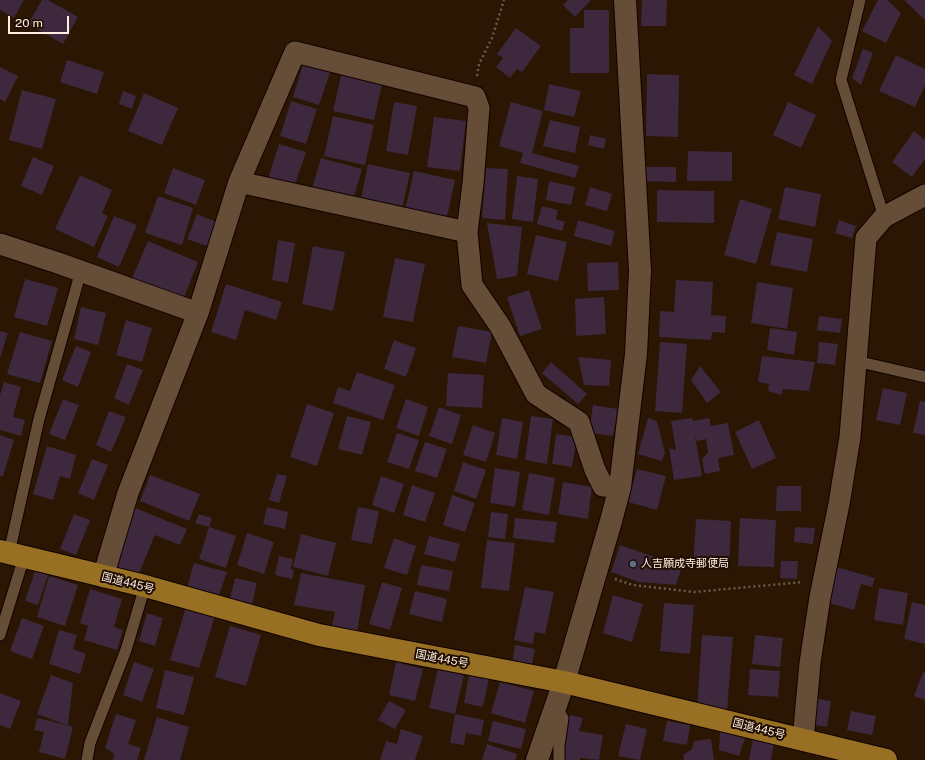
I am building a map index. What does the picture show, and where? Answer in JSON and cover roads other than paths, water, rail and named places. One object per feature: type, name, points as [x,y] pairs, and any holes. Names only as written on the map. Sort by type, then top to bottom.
[{"type":"highway","name":"国道445号","points":[[11,554],[145,586],[318,635],[564,682],[886,760]]},
{"type":"street","points":[[537,760],[564,682],[620,487],[636,354],[640,271],[625,0]]},
{"type":"street","points":[[103,577],[128,493],[198,313],[239,182],[295,52],[474,97],[479,108],[473,184],[467,232],[472,285],[500,326],[536,394],[579,422],[595,470],[603,486],[620,487]]},
{"type":"street","points":[[239,182],[467,232]]},
{"type":"street","points":[[803,740],[810,663],[823,581],[839,504],[850,437],[866,238],[884,217],[925,195]]},
{"type":"street","points":[[0,244],[198,313]]},
{"type":"lane","points":[[860,0],[841,80],[884,217]]},
{"type":"lane","points":[[0,635],[11,554],[39,418],[81,271]]},
{"type":"lane","points":[[856,361],[925,377]]},
{"type":"lane","points":[[87,760],[90,743],[126,650],[145,586]]},
{"type":"lane","points":[[555,706],[563,718],[559,746],[559,760]]},
{"type":"place","name":"人吉願成寺郵便局","points":[[633,564]]}]
